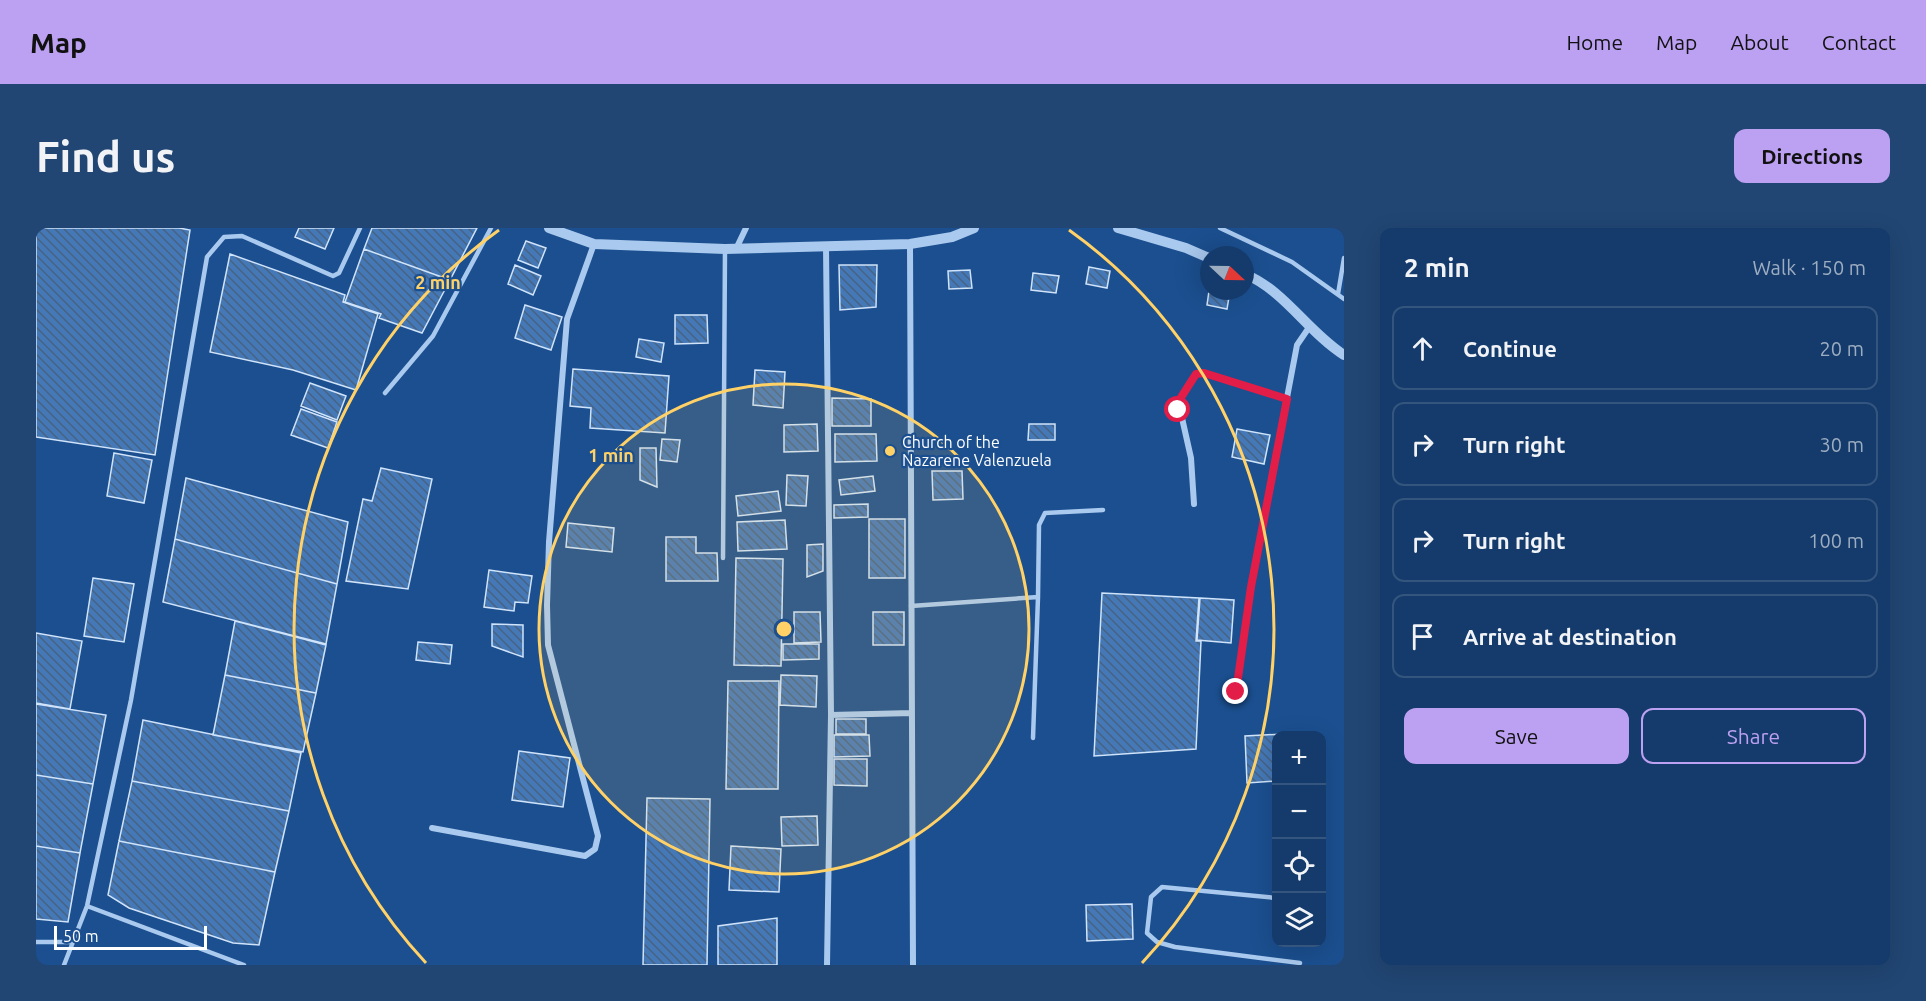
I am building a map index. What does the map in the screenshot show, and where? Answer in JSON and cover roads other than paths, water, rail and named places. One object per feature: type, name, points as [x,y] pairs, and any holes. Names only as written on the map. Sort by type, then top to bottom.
[{"type":"street","points":[[549,228],[577,233],[594,243],[731,249],[910,244],[952,237],[974,228]]},
{"type":"street","points":[[731,249],[746,228]]},
{"type":"street","points":[[1118,228],[1200,254]]},
{"type":"street","points":[[432,828],[585,856],[595,849],[598,836],[548,645],[547,604],[549,542],[567,319],[594,243]]},
{"type":"street","points":[[910,244],[913,965]]},
{"type":"street","points":[[826,246],[831,715],[827,965]]},
{"type":"street","points":[[1254,280],[1275,293],[1329,345],[1344,355]]},
{"type":"street","points":[[1236,692],[1251,587],[1297,345],[1310,326]]},
{"type":"street","points":[[1194,504],[1191,458],[1178,410],[1180,399],[1196,374],[1204,373],[1287,399]]},
{"type":"street","points":[[831,715],[912,714]]},
{"type":"lane","points":[[64,965],[87,906],[131,700],[207,257],[224,237],[242,236],[333,276],[339,273],[360,228]]},
{"type":"lane","points":[[385,393],[433,336],[490,228]]},
{"type":"lane","points":[[1220,228],[1292,262],[1344,299]]},
{"type":"lane","points":[[723,558],[731,249]]},
{"type":"lane","points":[[1338,294],[1344,258]]},
{"type":"lane","points":[[1033,738],[1039,525],[1045,513],[1103,510]]},
{"type":"lane","points":[[911,606],[1038,597]]},
{"type":"lane","points":[[1272,898],[1162,887],[1151,897],[1148,933],[1157,942],[1175,947],[1300,963]]},
{"type":"lane","points":[[87,906],[244,965]]},
{"type":"lane","points":[[36,942],[72,942]]},
{"type":"place","name":"Church of the Nazarene Valenzuela","points":[[890,451]]}]
